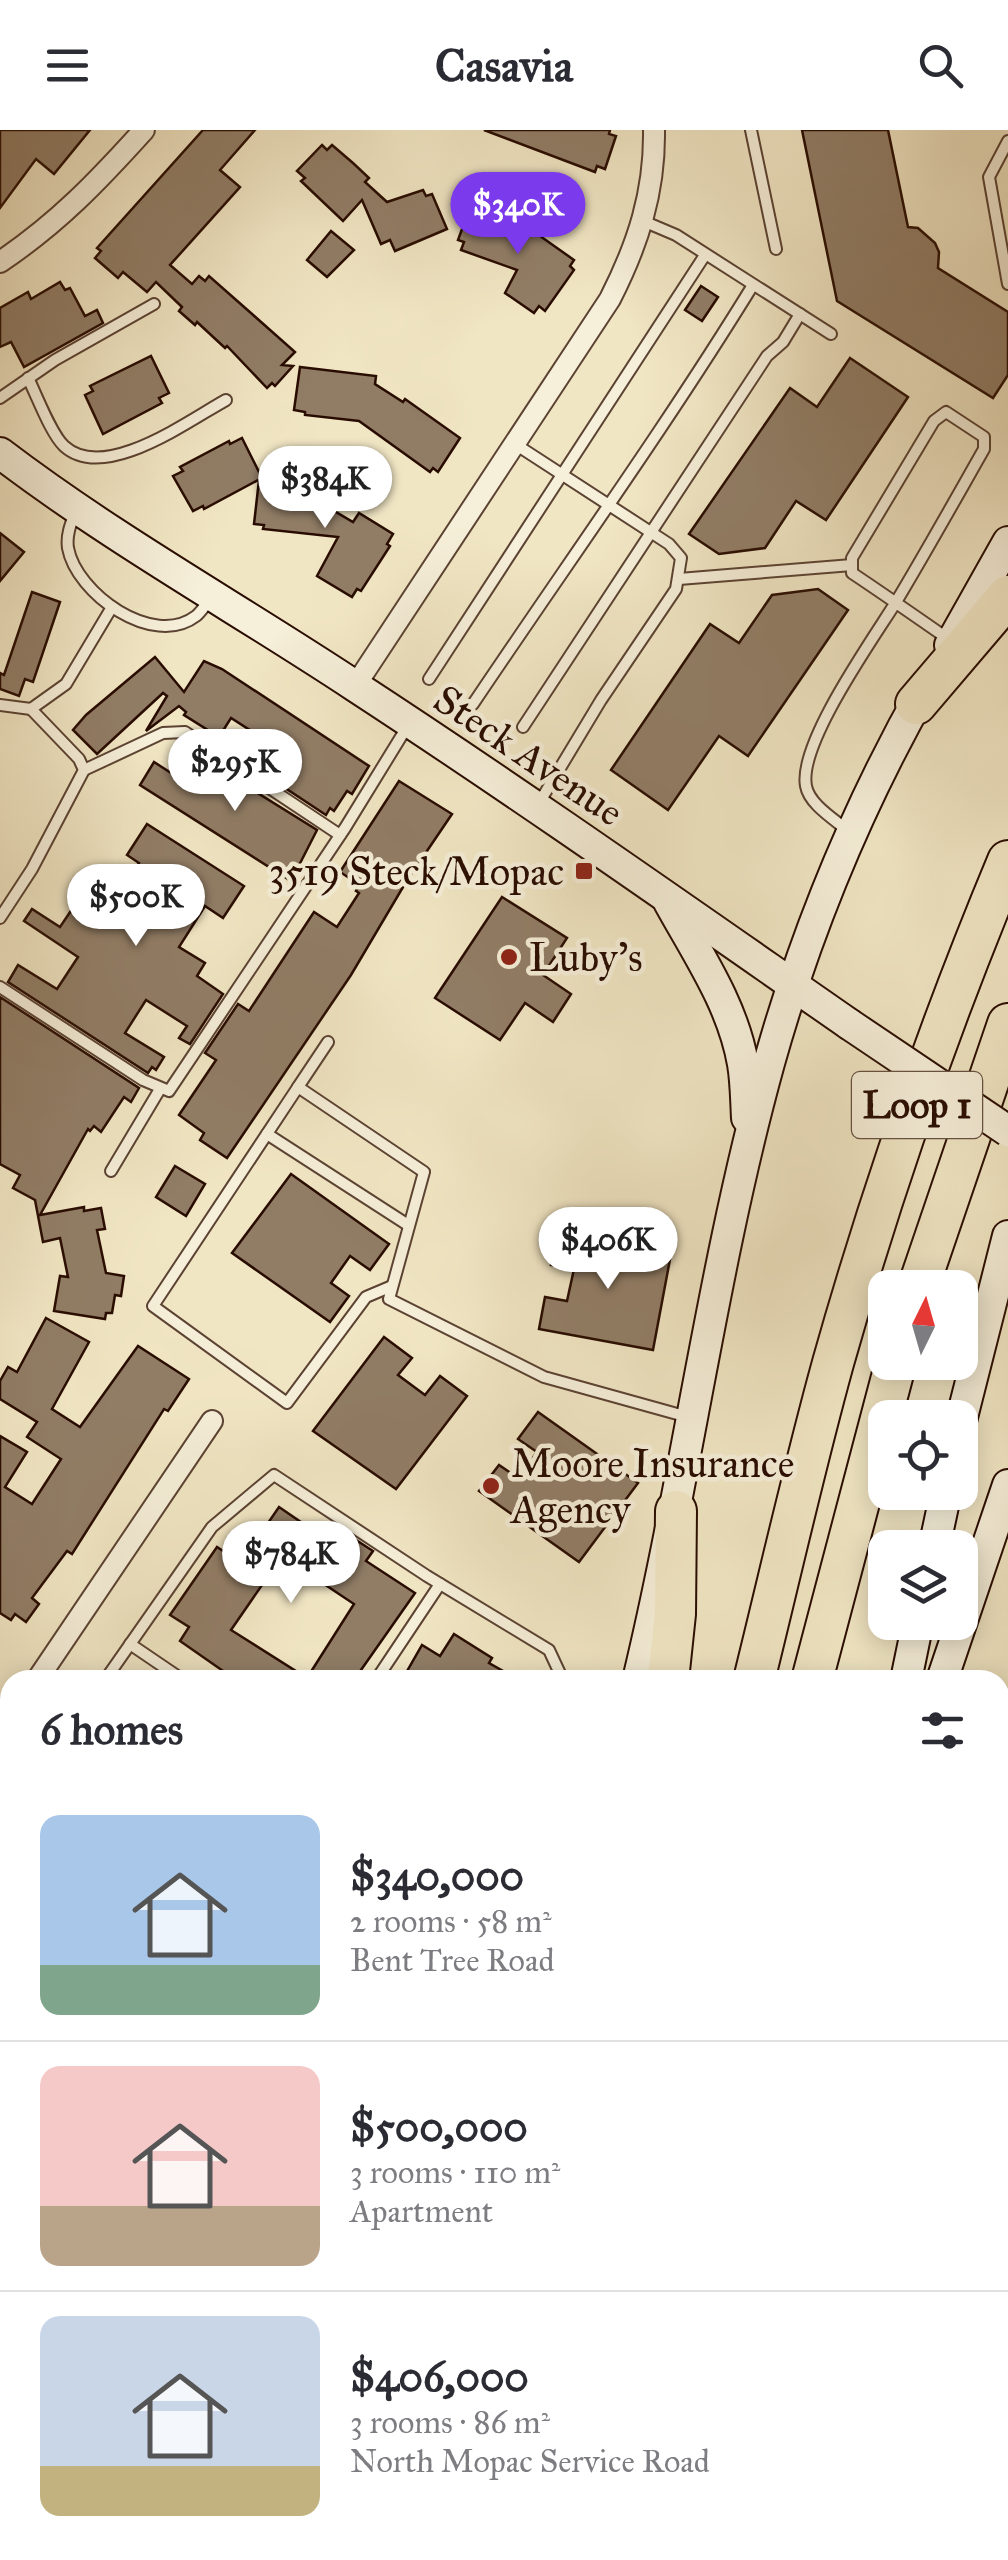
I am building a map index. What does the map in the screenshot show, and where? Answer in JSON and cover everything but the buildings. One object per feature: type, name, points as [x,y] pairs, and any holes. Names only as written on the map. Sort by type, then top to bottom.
[{"type":"highway","points":[[916,704],[1008,596]]},
{"type":"highway","name":"Loop 1","points":[[757,1670],[844,1327],[949,1012],[1008,861]]},
{"type":"highway","points":[[779,1670],[840,1433],[888,1270],[1008,931]]},
{"type":"highway","points":[[924,1270],[1008,1024]]},
{"type":"highway","name":"Loop 1","points":[[952,1270],[1008,1102]]},
{"type":"highway","points":[[815,1670],[891,1380]]},
{"type":"highway","points":[[841,1670],[882,1510]]},
{"type":"highway","points":[[669,1670],[676,1614],[676,1511]]},
{"type":"main road","name":"Steck Avenue","points":[[0,453],[76,510],[355,686],[665,894],[1008,1131]]},
{"type":"main road","points":[[640,1670],[749,1145],[793,985],[851,834],[916,704],[1008,542]]},
{"type":"main road","points":[[665,894],[709,973],[735,1032],[743,1064],[749,1145]]},
{"type":"main road","points":[[966,1400],[1008,1236]]},
{"type":"main road","points":[[945,1670],[1008,1486]]},
{"type":"main road","points":[[908,1670],[914,1640]]},
{"type":"street","points":[[0,262],[42,234],[84,196],[144,130]]},
{"type":"street","points":[[355,686],[610,299],[633,254],[650,199],[654,130]]},
{"type":"street","points":[[44,1670],[212,1422]]},
{"type":"lane","points":[[751,130],[776,250]]},
{"type":"lane","points":[[1008,141],[989,177],[1008,284]]},
{"type":"lane","points":[[643,221],[676,235],[831,334]]},
{"type":"lane","points":[[430,678],[706,254]]},
{"type":"lane","points":[[474,704],[676,409],[753,284]]},
{"type":"lane","points":[[0,398],[154,304]]},
{"type":"lane","points":[[523,727],[767,356],[783,342],[800,314]]},
{"type":"lane","points":[[28,378],[61,444],[91,458],[111,458],[134,450],[226,400]]},
{"type":"lane","points":[[851,834],[811,798],[806,789],[808,763],[820,729],[856,664],[895,602],[984,449],[984,437],[946,412],[934,421],[852,558],[852,573],[895,602],[952,641]]},
{"type":"lane","points":[[514,443],[669,544],[682,558],[676,589],[601,700],[536,808]]},
{"type":"lane","points":[[76,510],[67,544],[73,567],[90,591],[112,608],[154,624],[170,624],[194,618],[212,596]]},
{"type":"lane","points":[[679,579],[852,565]]},
{"type":"lane","points":[[31,709],[66,684],[112,608]]},
{"type":"lane","points":[[0,705],[31,709],[79,759],[84,770]]},
{"type":"lane","points":[[0,987],[168,1091],[340,835],[410,723]]},
{"type":"lane","points":[[0,918],[32,869],[84,770],[162,733],[185,732],[340,835]]},
{"type":"lane","points":[[328,1042],[153,1306],[287,1403],[366,1297],[392,1286]]},
{"type":"lane","points":[[298,1087],[424,1172],[389,1299],[544,1377],[694,1418]]},
{"type":"lane","points":[[112,1170],[160,1089]]},
{"type":"lane","points":[[267,1134],[408,1225]]},
{"type":"lane","points":[[112,1670],[212,1527],[274,1476],[549,1650],[558,1670]]},
{"type":"lane","points":[[383,1670],[440,1584]]},
{"type":"lane","points":[[130,1644],[168,1670]]},
{"type":"place","name":"3519 Steck/Mopac","points":[[584,871]]},
{"type":"place","name":"Luby's","points":[[509,957]]},
{"type":"place","name":"Moore Insurance Agency","points":[[491,1486]]}]
